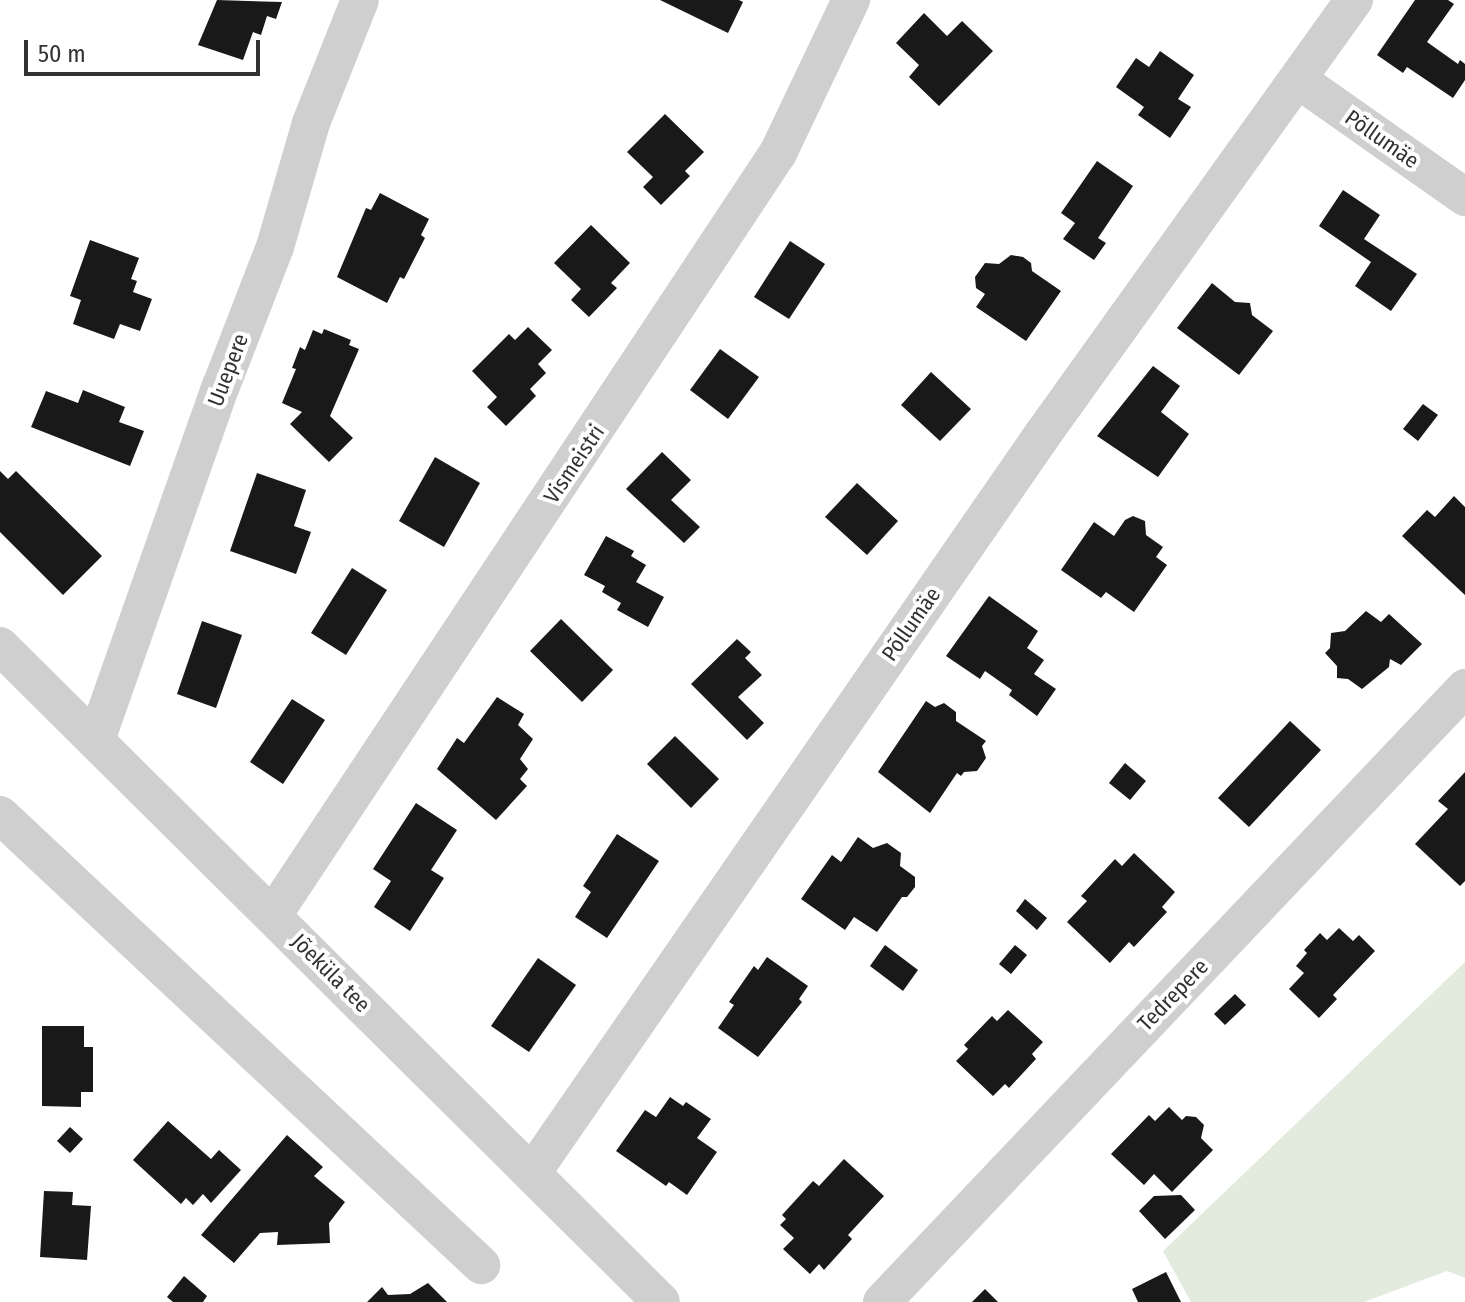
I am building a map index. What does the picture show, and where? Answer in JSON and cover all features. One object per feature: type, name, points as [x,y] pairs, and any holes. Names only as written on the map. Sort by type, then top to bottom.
[{"type":"street","name":"Uuepere","points":[[96,740],[221,386],[275,247],[311,123],[360,0]]},
{"type":"street","name":"Vismeistri","points":[[273,915],[778,153],[851,0]]},
{"type":"street","name":"Põllumäe","points":[[532,1173],[1025,460],[1300,81],[1354,0]]},
{"type":"street","name":"Põllumäe","points":[[1300,81],[1465,197]]},
{"type":"street","name":"Jõeküla tee","points":[[3,658],[96,740],[661,1302]]},
{"type":"street","name":"Tedrepere","points":[[882,1302],[1465,688]]},
{"type":"street","points":[[0,815],[481,1265]]},
{"type":"shaded area","points":[[1465,962],[1465,1278],[1447,1271],[1364,1302],[1191,1302],[1163,1251]]},
{"type":"building","points":[[217,0],[282,2],[276,19],[267,16],[261,35],[253,32],[243,60],[198,45]]},
{"type":"building","points":[[660,0],[739,0],[743,2],[728,33]]},
{"type":"building","points":[[1415,0],[1448,0],[1454,4],[1427,42],[1458,64],[1460,60],[1465,64],[1465,80],[1453,98],[1407,67],[1403,73],[1377,55]]},
{"type":"building","points":[[924,13],[947,36],[962,21],[993,51],[939,106],[909,77],[919,65],[896,43]]},
{"type":"building","points":[[1160,51],[1194,75],[1178,99],[1191,107],[1170,138],[1138,115],[1144,107],[1116,87],[1136,58],[1149,67]]},
{"type":"building","points":[[665,114],[704,152],[685,171],[690,176],[661,205],[643,187],[653,177],[627,152]]},
{"type":"building","points":[[1097,161],[1133,186],[1098,238],[1106,243],[1094,260],[1063,239],[1075,223],[1061,213]]},
{"type":"building","points":[[1343,190],[1380,215],[1364,239],[1417,274],[1391,311],[1355,286],[1371,262],[1319,226]]},
{"type":"building","points":[[380,193],[429,219],[421,235],[425,238],[404,279],[400,277],[387,303],[337,277],[366,208],[371,210]]},
{"type":"building","points":[[591,225],[630,263],[611,283],[617,288],[589,317],[571,300],[581,289],[554,263]]},
{"type":"building","points":[[90,240],[139,258],[131,279],[137,281],[133,292],[152,299],[140,331],[120,324],[114,339],[73,324],[81,300],[70,296]]},
{"type":"building","points":[[790,241],[825,264],[789,319],[754,297]]},
{"type":"building","points":[[1011,255],[1023,257],[1031,263],[1032,271],[1061,291],[1026,341],[976,307],[985,294],[976,288],[975,277],[985,263],[999,264]]},
{"type":"building","points":[[1212,283],[1235,302],[1250,303],[1252,315],[1273,331],[1239,375],[1177,328]]},
{"type":"building","points":[[528,327],[552,350],[538,364],[546,373],[530,389],[536,396],[506,426],[487,407],[497,397],[472,371],[509,334],[515,340]]},
{"type":"building","points":[[324,329],[351,340],[349,345],[359,349],[330,416],[353,438],[329,462],[290,424],[302,412],[282,403],[296,369],[292,368],[300,347],[305,350],[313,330],[322,334]]},
{"type":"building","points":[[720,349],[759,377],[728,419],[690,390]]},
{"type":"building","points":[[1153,366],[1180,386],[1161,412],[1189,434],[1158,477],[1097,436]]},
{"type":"building","points":[[931,372],[971,409],[940,441],[901,405]]},
{"type":"building","points":[[83,390],[125,407],[119,422],[144,431],[130,466],[31,427],[46,391],[78,403]]},
{"type":"building","points":[[1423,404],[1438,415],[1418,441],[1403,429]]},
{"type":"building","points":[[662,452],[691,480],[671,500],[700,527],[684,543],[626,489]]},
{"type":"building","points":[[435,457],[480,483],[444,547],[399,521]]},
{"type":"building","points":[[0,471],[8,479],[16,471],[102,556],[63,595],[0,532]]},
{"type":"building","points":[[257,473],[306,490],[294,526],[311,532],[296,574],[230,551]]},
{"type":"building","points":[[857,483],[898,521],[867,555],[825,517]]},
{"type":"building","points":[[1454,496],[1465,507],[1465,595],[1402,536],[1427,510],[1435,517]]},
{"type":"building","points":[[1133,516],[1145,521],[1146,535],[1163,547],[1156,557],[1167,565],[1134,612],[1106,592],[1101,598],[1061,570],[1094,522],[1114,536],[1125,520]]},
{"type":"building","points":[[606,536],[634,551],[631,556],[646,565],[636,582],[664,597],[648,627],[617,610],[621,603],[602,592],[605,586],[584,575]]},
{"type":"building","points":[[352,568],[387,590],[346,655],[311,633]]},
{"type":"building","points":[[989,596],[1038,631],[1027,648],[1044,660],[1034,674],[1056,689],[1037,716],[1009,695],[1012,690],[985,671],[980,679],[946,656]]},
{"type":"building","points":[[1366,611],[1381,622],[1389,614],[1422,644],[1401,665],[1390,659],[1389,667],[1362,689],[1348,679],[1337,678],[1337,666],[1325,653],[1330,648],[1331,633],[1345,631]]},
{"type":"building","points":[[561,619],[613,670],[582,702],[530,651]]},
{"type":"building","points":[[202,621],[242,635],[216,708],[177,694]]},
{"type":"building","points":[[737,639],[751,652],[745,658],[762,675],[738,697],[764,723],[747,740],[691,684]]},
{"type":"building","points":[[497,697],[524,714],[518,725],[533,739],[520,759],[528,769],[520,779],[527,786],[496,820],[437,769],[457,738],[464,743]]},
{"type":"building","points":[[292,699],[325,720],[283,784],[250,762]]},
{"type":"building","points":[[926,701],[935,707],[944,703],[956,712],[956,721],[986,741],[982,746],[986,758],[977,771],[964,772],[961,776],[957,773],[930,813],[878,772]]},
{"type":"building","points":[[1290,721],[1321,750],[1249,827],[1218,798]]},
{"type":"building","points":[[675,736],[719,779],[691,808],[647,764]]},
{"type":"building","points":[[1125,763],[1146,781],[1130,800],[1109,783]]},
{"type":"building","points":[[1465,772],[1465,881],[1460,886],[1415,844],[1448,809],[1438,801]]},
{"type":"building","points":[[416,803],[457,830],[431,870],[444,878],[410,931],[374,907],[391,881],[373,869]]},
{"type":"building","points":[[617,834],[659,861],[607,938],[575,917],[591,892],[583,886]]},
{"type":"building","points":[[858,837],[873,848],[887,843],[901,853],[900,866],[915,877],[915,887],[907,897],[902,897],[877,932],[854,917],[845,930],[801,899],[832,855],[841,862]]},
{"type":"building","points":[[1134,853],[1175,892],[1162,907],[1167,912],[1134,947],[1129,942],[1110,963],[1067,922],[1087,901],[1081,896],[1115,859],[1122,866]]},
{"type":"building","points":[[1025,899],[1047,918],[1037,930],[1016,911]]},
{"type":"building","points":[[1339,928],[1353,941],[1359,935],[1375,951],[1333,995],[1337,999],[1319,1018],[1289,989],[1304,973],[1296,966],[1307,953],[1304,950],[1320,933],[1327,940]]},
{"type":"building","points":[[885,945],[918,970],[903,991],[870,966]]},
{"type":"building","points":[[1015,945],[1027,955],[1011,974],[999,964]]},
{"type":"building","points":[[767,957],[808,986],[799,999],[802,1002],[758,1057],[718,1028],[734,1005],[729,1002],[754,966],[758,970]]},
{"type":"building","points":[[538,958],[576,985],[529,1052],[491,1026]]},
{"type":"building","points":[[1235,994],[1246,1005],[1225,1025],[1214,1014]]},
{"type":"building","points":[[1008,1010],[1043,1042],[1032,1054],[1036,1059],[1009,1088],[1005,1084],[993,1096],[956,1061],[968,1049],[964,1045],[992,1016],[997,1021]]},
{"type":"building","points":[[42,1026],[84,1026],[84,1047],[93,1047],[93,1092],[81,1092],[81,1107],[42,1106]]},
{"type":"building","points":[[670,1097],[683,1106],[686,1102],[711,1119],[697,1138],[717,1152],[687,1195],[669,1182],[666,1186],[616,1151],[645,1110],[656,1117]]},
{"type":"building","points":[[1169,1107],[1182,1120],[1186,1116],[1196,1117],[1204,1125],[1201,1138],[1213,1150],[1172,1192],[1154,1174],[1144,1185],[1111,1154],[1149,1115],[1155,1121]]},
{"type":"building","points":[[168,1121],[211,1159],[219,1150],[241,1170],[211,1203],[203,1194],[193,1205],[186,1198],[181,1204],[133,1160]]},
{"type":"building","points":[[70,1127],[83,1139],[70,1153],[57,1141]]},
{"type":"building","points":[[287,1135],[323,1167],[314,1176],[345,1202],[329,1223],[330,1243],[277,1245],[278,1232],[260,1233],[234,1263],[201,1235]]},
{"type":"building","points":[[844,1159],[884,1196],[848,1235],[852,1239],[824,1270],[819,1264],[810,1274],[783,1249],[794,1238],[780,1225],[786,1219],[782,1215],[813,1181],[819,1186]]},
{"type":"building","points":[[44,1191],[73,1192],[72,1205],[91,1206],[87,1260],[40,1257]]},
{"type":"building","points":[[1181,1195],[1195,1210],[1165,1239],[1139,1211],[1154,1196]]},
{"type":"building","points":[[1166,1272],[1181,1302],[1138,1302],[1132,1289]]},
{"type":"building","points":[[184,1276],[207,1296],[203,1302],[173,1302],[167,1297]]},
{"type":"building","points":[[428,1283],[447,1302],[367,1302],[382,1287],[388,1295],[410,1294]]},
{"type":"building","points":[[985,1289],[998,1302],[972,1302]]}]
